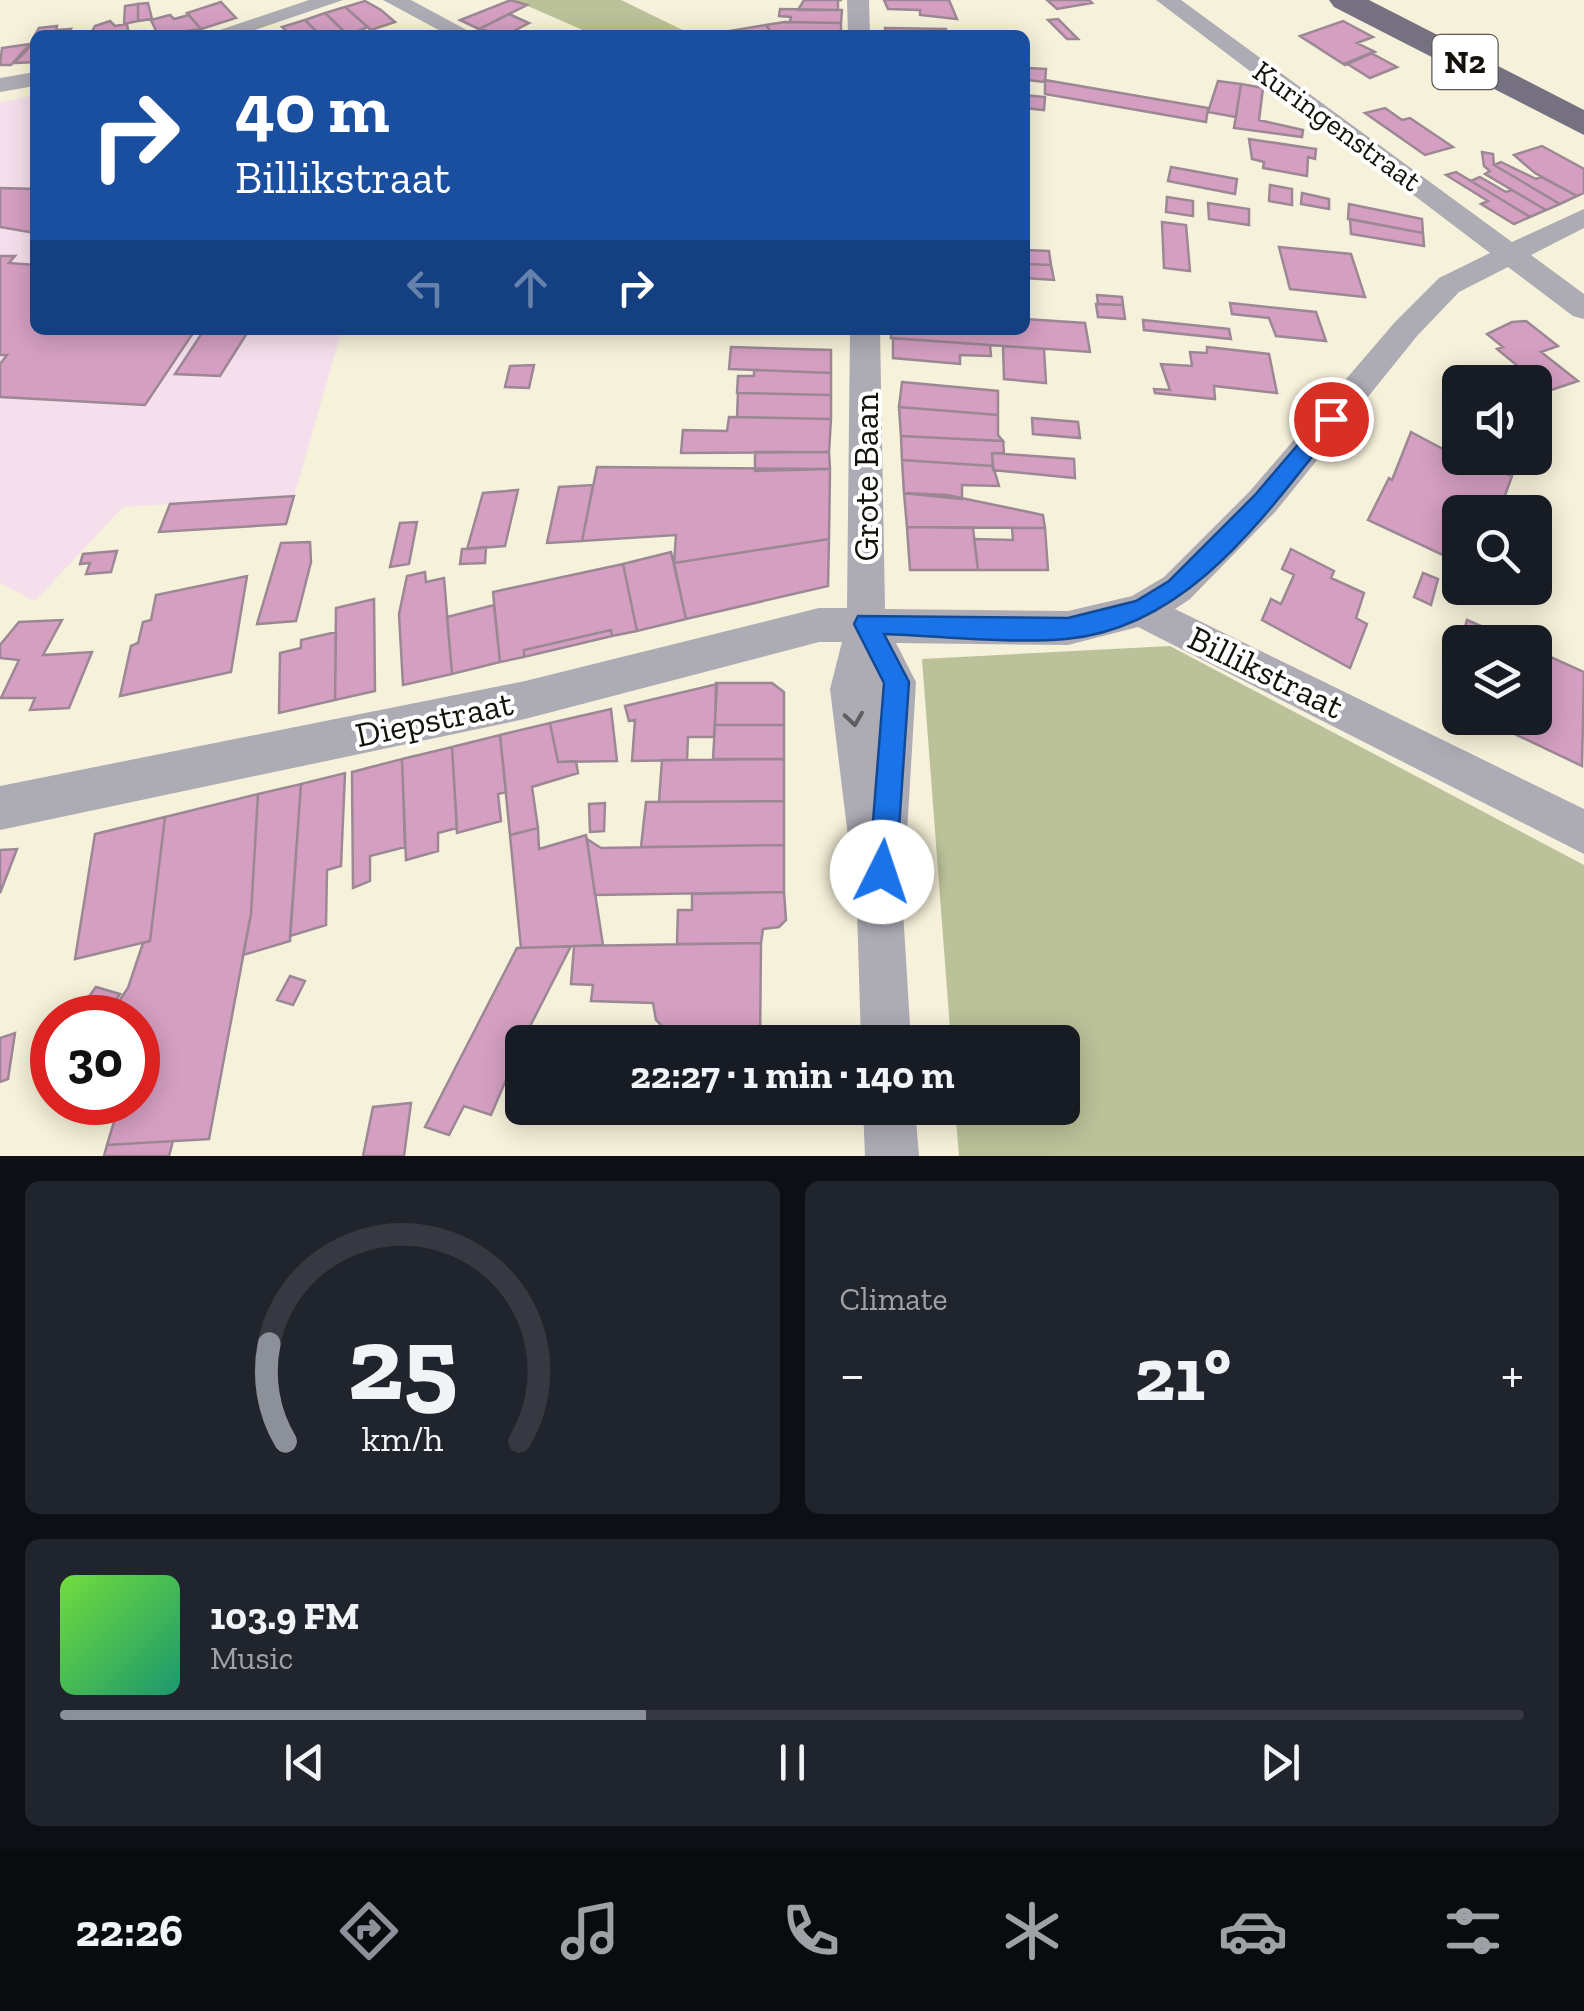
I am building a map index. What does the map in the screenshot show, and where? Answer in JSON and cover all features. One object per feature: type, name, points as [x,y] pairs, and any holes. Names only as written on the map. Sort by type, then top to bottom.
[{"type":"main road","name":"N2","points":[[1346,0],[1584,124]]},
{"type":"main road","name":"N2","points":[[1393,0],[1584,96]]},
{"type":"street","points":[[233,30],[332,0]]},
{"type":"street","points":[[394,0],[456,30]]},
{"type":"street","points":[[858,0],[859,30]]},
{"type":"street","name":"Kuringenstraat","points":[[1167,0],[1584,308]]},
{"type":"street","points":[[0,85],[30,80]]},
{"type":"street","points":[[866,624],[1068,628],[1141,610],[1177,588],[1263,501],[1406,329],[1450,284],[1584,217]]},
{"type":"street","name":"Grote Baan","points":[[865,335],[866,624],[850,689],[880,910],[885,1025]]},
{"type":"street","name":"Billikstraat","points":[[1141,610],[1584,832]]},
{"type":"street","name":"Diepstraat","points":[[0,808],[525,700],[819,626],[866,624]]},
{"type":"street","points":[[891,1125],[892,1156]]},
{"type":"shaded area","points":[[30,96],[30,335],[340,335],[294,496],[123,507],[35,601],[0,583],[0,103]]},
{"type":"green space","points":[[514,0],[621,0],[683,30],[583,30]]},
{"type":"green space","points":[[1170,646],[1584,865],[1584,1156],[959,1156],[956,1125],[1080,1125],[1080,1025],[950,1025],[922,659]]},
{"type":"building","points":[[511,0],[527,5],[479,29],[460,20]]},
{"type":"building","points":[[804,0],[838,0],[838,10],[798,10]]},
{"type":"building","points":[[884,0],[949,0],[957,19],[920,15],[920,10],[888,9]]},
{"type":"building","points":[[1047,0],[1089,0],[1092,3],[1057,9]]},
{"type":"building","points":[[365,1],[395,22],[371,30],[345,7]]},
{"type":"building","points":[[221,2],[236,18],[201,29],[187,13]]},
{"type":"building","points":[[148,3],[152,19],[138,21],[138,4]]},
{"type":"building","points":[[138,4],[138,21],[124,24],[125,6]]},
{"type":"building","points":[[345,7],[368,27],[343,30],[325,13]]},
{"type":"building","points":[[780,9],[842,10],[841,23],[790,22],[791,17],[779,16]]},
{"type":"building","points":[[325,13],[343,30],[315,30],[305,20]]},
{"type":"building","points":[[509,14],[529,23],[516,30],[479,29]]},
{"type":"building","points":[[189,15],[201,29],[156,30],[151,20]]},
{"type":"building","points":[[1058,19],[1078,39],[1067,39],[1048,20]]},
{"type":"building","points":[[305,20],[315,30],[285,30],[282,27]]},
{"type":"building","points":[[110,21],[115,26],[127,24],[128,30],[93,30]]},
{"type":"building","points":[[1343,21],[1373,37],[1357,43],[1375,52],[1345,65],[1300,36]]},
{"type":"building","points":[[841,23],[841,30],[770,30],[766,25]]},
{"type":"building","points":[[766,25],[770,30],[736,30]]},
{"type":"building","points":[[885,28],[946,29],[946,30]]},
{"type":"building","points":[[30,44],[30,62],[14,63]]},
{"type":"building","points":[[30,44],[11,65],[0,65],[2,48]]},
{"type":"building","points":[[1371,53],[1397,67],[1370,78],[1346,63]]},
{"type":"building","points":[[1030,68],[1046,69],[1045,82],[1030,80]]},
{"type":"building","points":[[1045,80],[1208,108],[1206,122],[1045,94]]},
{"type":"building","points":[[1218,81],[1241,84],[1236,117],[1208,112]]},
{"type":"building","points":[[1241,84],[1263,88],[1259,120],[1303,130],[1302,137],[1234,128]]},
{"type":"building","points":[[1030,96],[1045,97],[1044,110],[1030,109]]},
{"type":"building","points":[[1385,108],[1402,120],[1410,118],[1453,147],[1425,155],[1365,113]]},
{"type":"building","points":[[1249,139],[1316,149],[1315,159],[1308,157],[1307,176],[1263,168],[1264,162],[1252,159]]},
{"type":"building","points":[[1542,146],[1584,169],[1584,193],[1577,196],[1535,173],[1514,155]]},
{"type":"building","points":[[1482,152],[1493,154],[1494,165],[1560,204],[1546,210],[1485,174],[1490,171],[1484,166]]},
{"type":"building","points":[[1501,162],[1577,196],[1560,204],[1494,165]]},
{"type":"building","points":[[1171,167],[1237,179],[1235,194],[1168,181]]},
{"type":"building","points":[[1456,172],[1530,217],[1514,224],[1481,204],[1488,201],[1446,175]]},
{"type":"building","points":[[1480,177],[1546,210],[1530,217],[1471,181]]},
{"type":"building","points":[[1270,185],[1292,189],[1292,205],[1269,201]]},
{"type":"building","points":[[0,188],[30,189],[30,232],[0,227]]},
{"type":"building","points":[[1302,193],[1329,199],[1329,209],[1301,204]]},
{"type":"building","points":[[1167,197],[1193,201],[1193,216],[1166,212]]},
{"type":"building","points":[[1208,203],[1249,209],[1249,225],[1209,219]]},
{"type":"building","points":[[1349,204],[1422,219],[1423,233],[1348,219]]},
{"type":"building","points":[[1350,219],[1423,233],[1424,246],[1351,234]]},
{"type":"building","points":[[1162,222],[1186,225],[1190,271],[1164,268]]},
{"type":"building","points":[[1279,247],[1351,254],[1365,297],[1290,289]]},
{"type":"building","points":[[1030,250],[1049,251],[1051,265],[1030,264]]},
{"type":"building","points":[[0,256],[15,256],[9,263],[30,265],[30,335],[192,335],[145,405],[0,397],[0,364],[7,355],[0,355]]},
{"type":"building","points":[[1030,264],[1051,265],[1054,280],[1030,278]]},
{"type":"building","points":[[1097,295],[1122,297],[1123,305],[1098,304]]},
{"type":"building","points":[[1230,303],[1316,312],[1326,341],[1276,336],[1269,318],[1232,314]]},
{"type":"building","points":[[1096,304],[1123,305],[1125,319],[1098,317]]},
{"type":"building","points":[[1030,319],[1085,323],[1090,352],[891,338],[1030,335]]},
{"type":"building","points":[[1143,320],[1229,329],[1231,339],[1144,330]]},
{"type":"building","points":[[1526,321],[1558,346],[1541,352],[1578,381],[1552,390],[1552,365],[1516,365],[1497,349],[1503,347],[1487,334],[1512,322]]},
{"type":"building","points":[[201,335],[246,335],[220,376],[175,374]]},
{"type":"building","points":[[893,338],[990,345],[991,356],[960,355],[960,364],[893,358]]},
{"type":"building","points":[[1003,346],[1044,349],[1046,383],[1004,379]]},
{"type":"building","points":[[731,347],[831,350],[831,373],[729,369]]},
{"type":"building","points":[[1207,347],[1269,354],[1277,393],[1214,386],[1215,399],[1155,393],[1154,389],[1170,390],[1161,364],[1192,366],[1190,352],[1207,353]]},
{"type":"building","points":[[534,365],[529,388],[505,387],[510,366]]},
{"type":"building","points":[[754,370],[831,373],[831,395],[737,393],[738,376],[754,376]]},
{"type":"building","points":[[902,382],[998,391],[998,415],[899,407]]},
{"type":"building","points":[[738,393],[831,395],[831,419],[737,417]]},
{"type":"building","points":[[899,407],[998,415],[998,435],[1003,441],[901,436]]},
{"type":"building","points":[[729,417],[831,419],[829,452],[681,453],[683,430],[727,431]]},
{"type":"building","points":[[1032,418],[1078,422],[1080,438],[1033,434]]},
{"type":"building","points":[[1411,432],[1442,448],[1442,475],[1512,476],[1505,495],[1442,495],[1442,555],[1368,520],[1389,478],[1392,480]]},
{"type":"building","points":[[901,436],[1003,441],[1004,453],[992,453],[993,466],[902,460]]},
{"type":"building","points":[[755,452],[829,452],[830,469],[755,471]]},
{"type":"building","points":[[992,453],[1074,459],[1075,478],[993,470]]},
{"type":"building","points":[[902,460],[993,466],[999,486],[962,485],[962,499],[904,493]]},
{"type":"building","points":[[597,467],[830,469],[829,539],[674,563],[676,535],[582,541]]},
{"type":"building","points":[[593,485],[582,541],[547,543],[559,487]]},
{"type":"building","points":[[518,490],[505,546],[467,549],[483,493]]},
{"type":"building","points":[[904,493],[947,495],[1043,515],[1045,528],[907,527]]},
{"type":"building","points":[[294,496],[286,524],[159,532],[170,504]]},
{"type":"building","points":[[417,522],[409,564],[390,567],[400,523]]},
{"type":"building","points":[[907,527],[973,528],[978,570],[910,570]]},
{"type":"building","points":[[1012,528],[1045,528],[1048,570],[978,570],[974,539],[1013,540]]},
{"type":"building","points":[[829,539],[828,586],[686,619],[674,563]]},
{"type":"building","points":[[310,542],[311,562],[296,621],[257,624],[281,543]]},
{"type":"building","points":[[486,547],[485,563],[460,564],[462,549]]},
{"type":"building","points":[[1291,549],[1334,571],[1331,578],[1364,593],[1356,618],[1367,624],[1350,668],[1262,620],[1271,599],[1281,604],[1294,575],[1282,569]]},
{"type":"building","points":[[117,551],[111,572],[86,574],[90,563],[80,564],[83,554]]},
{"type":"building","points":[[671,552],[686,619],[637,631],[623,564]]},
{"type":"building","points":[[623,564],[637,631],[612,636],[611,630],[524,650],[524,657],[500,662],[493,592]]},
{"type":"building","points":[[425,572],[426,582],[444,578],[452,674],[403,685],[399,614],[407,576]]},
{"type":"building","points":[[1423,573],[1438,579],[1431,605],[1414,597]]},
{"type":"building","points":[[247,576],[231,672],[120,696],[131,646],[138,643],[143,622],[151,620],[156,595]]},
{"type":"building","points":[[374,599],[375,691],[335,700],[336,608]]},
{"type":"building","points":[[494,605],[500,662],[452,674],[447,617]]},
{"type":"building","points":[[62,620],[43,655],[92,652],[69,708],[30,710],[35,698],[1,698],[19,660],[0,658],[0,645],[19,622]]},
{"type":"building","points":[[611,630],[612,636],[524,657],[524,650]]},
{"type":"building","points":[[336,632],[335,700],[279,713],[280,653],[301,648],[301,640]]},
{"type":"building","points":[[1552,658],[1584,672],[1582,766],[1517,735],[1552,735]]},
{"type":"building","points":[[716,683],[772,683],[784,692],[784,725],[715,725]]},
{"type":"building","points":[[717,684],[714,737],[688,737],[687,760],[632,761],[635,720],[629,721],[625,706]]},
{"type":"building","points":[[611,709],[617,761],[558,762],[550,723]]},
{"type":"building","points":[[550,723],[558,762],[576,761],[578,773],[532,787],[538,828],[510,835],[500,735]]},
{"type":"building","points":[[715,725],[784,725],[784,759],[713,759]]},
{"type":"building","points":[[500,735],[506,792],[498,794],[501,821],[457,833],[452,747]]},
{"type":"building","points":[[452,747],[457,828],[438,833],[438,851],[406,860],[402,759]]},
{"type":"building","points":[[402,759],[405,847],[370,856],[370,881],[353,888],[352,772]]},
{"type":"building","points":[[784,759],[784,801],[659,802],[662,760]]},
{"type":"building","points":[[345,773],[341,866],[327,870],[326,925],[290,936],[301,784]]},
{"type":"building","points":[[301,784],[290,941],[243,955],[251,914],[258,794]]},
{"type":"building","points":[[258,794],[251,914],[209,1139],[107,1145],[113,1125],[160,1125],[160,995],[123,995],[143,943],[150,941],[165,817]]},
{"type":"building","points":[[784,801],[784,845],[641,847],[646,802]]},
{"type":"building","points":[[605,803],[604,831],[590,832],[589,804]]},
{"type":"building","points":[[165,817],[150,941],[75,959],[95,834]]},
{"type":"building","points":[[538,828],[539,849],[586,835],[603,945],[521,948],[510,835]]},
{"type":"building","points":[[587,839],[601,848],[784,845],[784,892],[595,895]]},
{"type":"building","points":[[17,849],[0,893],[0,850]]},
{"type":"building","points":[[784,892],[786,920],[779,927],[763,929],[761,943],[677,944],[678,910],[692,910],[692,894]]},
{"type":"building","points":[[761,943],[760,1025],[661,1025],[653,1003],[591,1001],[593,985],[571,984],[574,946]]},
{"type":"building","points":[[571,946],[531,1025],[505,1025],[505,1082],[491,1115],[464,1106],[449,1135],[425,1127],[517,948]]},
{"type":"building","points":[[290,976],[305,981],[293,1005],[277,1000]]},
{"type":"building","points":[[96,987],[120,994],[119,995],[90,995]]},
{"type":"building","points":[[15,1033],[8,1079],[0,1082],[0,1038]]},
{"type":"building","points":[[411,1103],[404,1156],[363,1156],[373,1107]]},
{"type":"building","points":[[173,1141],[169,1156],[104,1156],[107,1145]]},
{"type":"route","points":[[882,872],[896,682],[866,624],[1068,628],[1141,610],[1177,588],[1263,501],[1331,419]]}]
